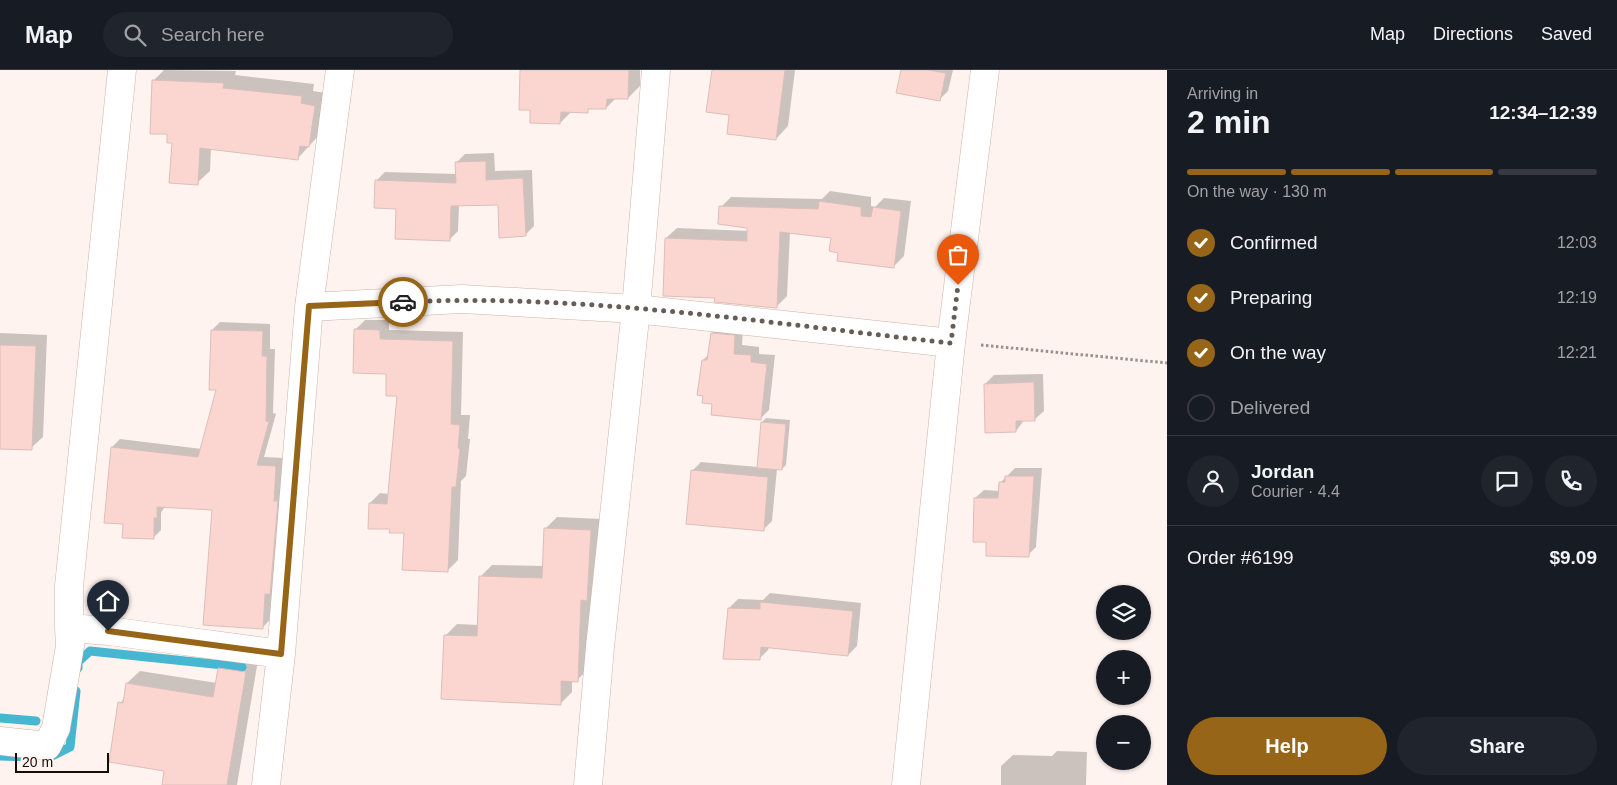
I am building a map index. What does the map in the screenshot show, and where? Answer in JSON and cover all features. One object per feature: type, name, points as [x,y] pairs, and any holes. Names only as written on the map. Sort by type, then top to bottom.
[{"type":"street","points":[[0,741],[47,746],[56,728],[70,646],[69,586],[122,70]]},
{"type":"street","points":[[266,785],[281,654],[309,306],[340,70]]},
{"type":"street","points":[[588,785],[600,647],[636,309],[656,70]]},
{"type":"street","points":[[906,785],[951,343],[985,70]]},
{"type":"street","points":[[309,306],[462,299],[636,309],[951,343]]},
{"type":"street","points":[[69,628],[108,631],[281,654]]},
{"type":"path","points":[[951,343],[1043,349],[1167,363]]},
{"type":"building","points":[[520,70],[629,70],[628,99],[607,99],[606,109],[588,109],[588,113],[561,112],[560,124],[530,123],[530,110],[519,110]]},
{"type":"building","points":[[712,70],[785,70],[776,140],[727,134],[729,115],[706,112]]},
{"type":"building","points":[[901,70],[928,70],[946,73],[940,101],[896,93]]},
{"type":"building","points":[[152,80],[224,83],[223,88],[302,96],[301,103],[315,106],[309,147],[300,146],[298,160],[200,148],[198,185],[169,183],[172,143],[167,143],[167,134],[150,134]]},
{"type":"building","points":[[486,161],[486,180],[523,178],[526,236],[499,238],[498,205],[451,206],[450,241],[395,239],[396,209],[374,208],[375,180],[456,183],[455,162]]},
{"type":"building","points":[[819,201],[861,207],[861,216],[871,217],[873,207],[901,211],[894,268],[837,261],[838,253],[829,251],[831,238],[780,232],[777,308],[714,302],[715,298],[663,296],[665,238],[747,241],[747,228],[718,224],[719,206],[818,209]]},
{"type":"building","points":[[354,329],[380,330],[380,339],[453,341],[451,424],[460,425],[458,448],[460,449],[456,487],[452,487],[448,572],[402,570],[404,533],[389,533],[390,529],[368,529],[369,503],[387,504],[397,396],[386,396],[386,374],[353,373]]},
{"type":"building","points":[[211,330],[263,331],[262,356],[267,356],[266,421],[269,422],[257,465],[276,466],[274,501],[278,501],[270,594],[265,594],[263,629],[203,625],[212,510],[157,507],[157,518],[154,518],[154,539],[122,538],[123,524],[104,523],[111,447],[198,457],[216,390],[209,390]]},
{"type":"building","points":[[711,333],[735,335],[734,354],[751,355],[751,362],[767,364],[761,420],[711,415],[712,404],[702,403],[703,396],[697,395],[702,360],[707,360]]},
{"type":"building","points":[[0,345],[36,346],[32,450],[0,449]]},
{"type":"building","points":[[1034,382],[1035,421],[1016,421],[1016,432],[985,433],[984,384]]},
{"type":"building","points":[[761,422],[786,424],[782,470],[757,468]]},
{"type":"building","points":[[691,470],[768,477],[764,531],[686,524]]},
{"type":"building","points":[[1005,476],[1034,476],[1029,557],[986,556],[986,542],[973,542],[974,498],[998,498],[999,482],[1005,482]]},
{"type":"building","points":[[544,528],[591,530],[587,601],[581,600],[578,682],[561,681],[561,705],[441,699],[444,635],[477,636],[479,576],[542,578]]},
{"type":"building","points":[[760,602],[853,611],[848,656],[761,647],[760,660],[723,659],[728,608],[760,609]]},
{"type":"building","points":[[218,668],[246,672],[227,785],[162,785],[164,771],[109,762],[118,702],[123,703],[126,683],[213,697]]},
{"type":"waterway","points":[[78,668],[78,662],[90,651],[242,667]]},
{"type":"waterway","points":[[48,758],[70,747],[76,691]]},
{"type":"waterway","points":[[0,718],[36,721]]},
{"type":"waterway","points":[[0,756],[30,757]]},
{"type":"way so far","points":[[403,302],[462,299],[636,309],[951,343],[958,285]]},
{"type":"route","points":[[108,631],[281,654],[309,306],[403,302]]}]
